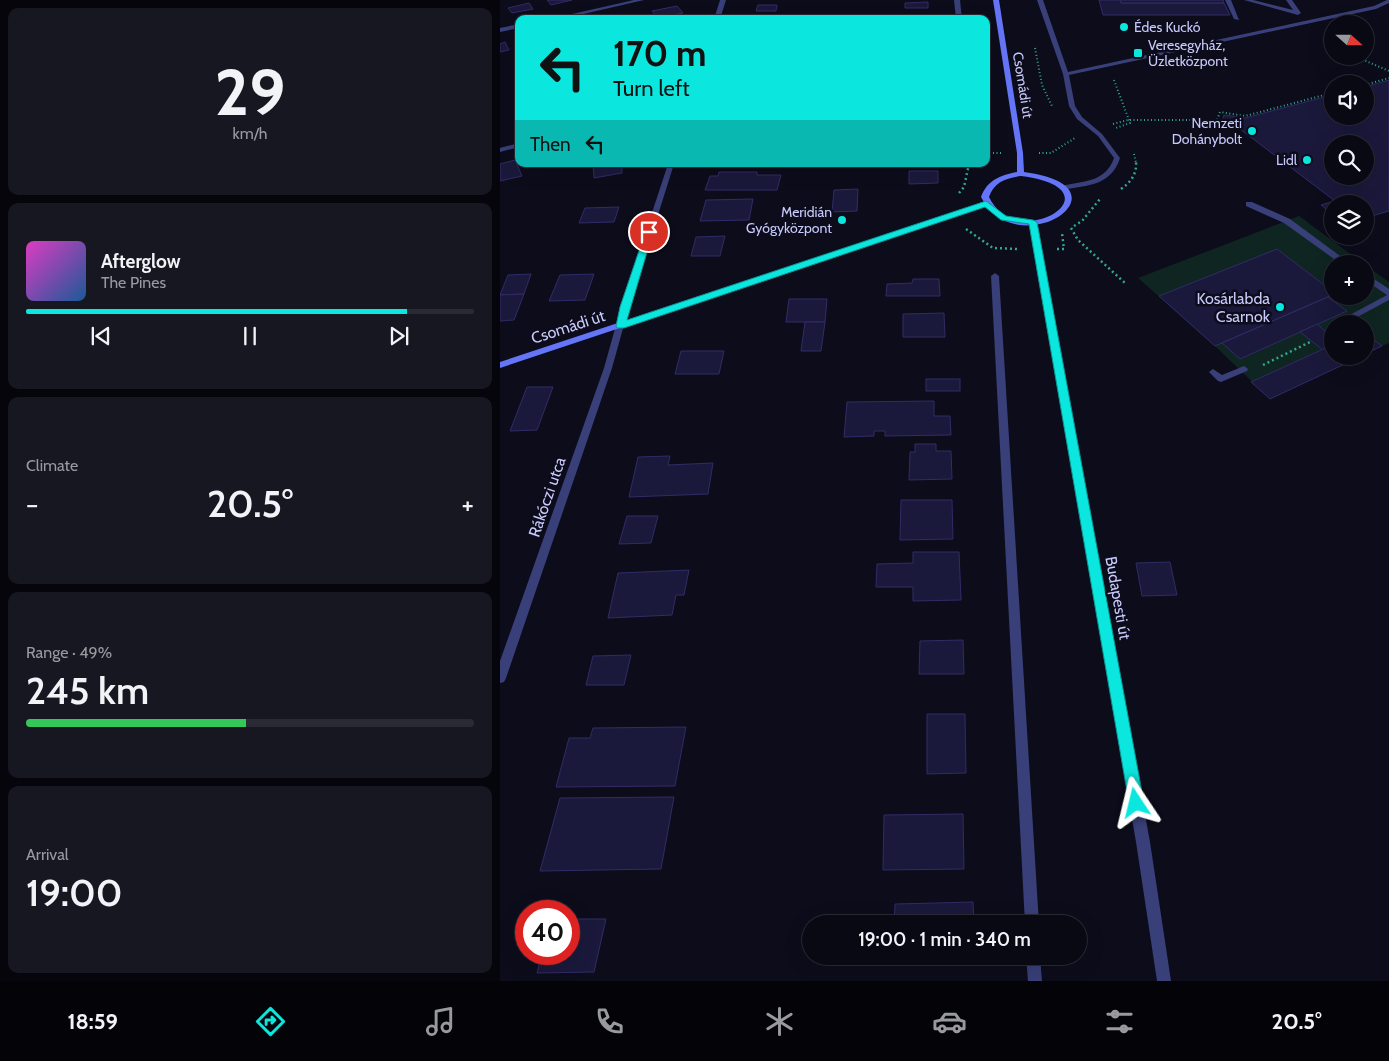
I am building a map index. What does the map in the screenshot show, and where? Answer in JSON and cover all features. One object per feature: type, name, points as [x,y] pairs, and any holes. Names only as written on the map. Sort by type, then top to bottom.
[{"type":"main road","name":"Csomádi út","points":[[996,0],[1020,153],[1021,174]]},
{"type":"main road","points":[[1021,174],[1045,178],[1063,188],[1068,195],[1068,203],[1064,210],[1046,220],[1033,222],[1004,218],[990,209],[984,197],[986,190],[992,184],[1010,176],[1021,174]]},
{"type":"main road","name":"Csomádi út","points":[[500,364],[621,326],[986,204]]},
{"type":"street","points":[[572,15],[641,0]]},
{"type":"street","points":[[718,15],[723,0]]},
{"type":"street","points":[[957,0],[959,15]]},
{"type":"street","points":[[1040,0],[1066,74],[1072,106],[1079,118],[1100,135],[1116,158],[1115,167],[1110,175],[1088,184],[1063,188]]},
{"type":"street","points":[[1228,0],[1237,19]]},
{"type":"street","points":[[1246,0],[1298,13]]},
{"type":"street","points":[[1289,0],[1304,23]]},
{"type":"street","points":[[1066,74],[1376,7],[1389,1]]},
{"type":"street","points":[[500,30],[515,27]]},
{"type":"street","points":[[500,150],[515,146]]},
{"type":"street","name":"Rákóczi utca","points":[[500,678],[621,326],[625,307],[670,167]]},
{"type":"street","points":[[1249,204],[1287,221],[1334,255]]},
{"type":"street","name":"Budapesti út","points":[[1033,222],[1143,842],[1164,981]]},
{"type":"street","points":[[995,276],[1031,915]]},
{"type":"street","points":[[1354,315],[1389,295],[1374,283]]},
{"type":"street","points":[[1213,372],[1221,379],[1244,369]]},
{"type":"street","points":[[1034,965],[1035,981]]},
{"type":"path","points":[[1034,39],[1042,85],[1053,108]]},
{"type":"path","points":[[1374,64],[1389,71]]},
{"type":"path","points":[[1112,75],[1130,123],[1112,129]]},
{"type":"path","points":[[1374,82],[1389,78]]},
{"type":"path","points":[[1107,126],[1128,120],[1216,120],[1220,112],[1245,116],[1324,95]]},
{"type":"path","points":[[990,153],[1051,153],[1080,134]]},
{"type":"path","points":[[1071,228],[1078,240],[1125,284]]},
{"type":"green space","name":"Kosárlabda Csarnok","points":[[1299,216],[1324,234],[1324,245],[1338,245],[1352,255],[1324,255],[1324,305],[1374,305],[1374,271],[1389,282],[1389,343],[1374,350],[1374,315],[1324,315],[1324,365],[1341,365],[1270,399],[1215,346],[1138,278]]},
{"type":"building","points":[[547,0],[572,0],[551,5]]},
{"type":"building","points":[[1099,0],[1120,0],[1121,3],[1224,3],[1230,15],[1103,15]]},
{"type":"building","points":[[1120,0],[1223,0],[1224,3],[1121,3]]},
{"type":"building","points":[[928,2],[928,8],[905,8],[905,3]]},
{"type":"building","points":[[529,3],[533,9],[512,13],[508,8]]},
{"type":"building","points":[[758,5],[777,5],[776,11],[756,11]]},
{"type":"building","points":[[677,6],[683,13],[655,15],[652,11]]},
{"type":"building","points":[[505,42],[509,50],[500,52],[500,44]]},
{"type":"building","name":"Lidl","points":[[1389,80],[1389,211],[1374,215],[1374,195],[1327,195],[1240,129],[1221,125],[1224,115],[1245,118],[1324,97],[1324,125],[1374,125],[1374,84]]},
{"type":"building","points":[[515,160],[515,167],[518,167],[522,176],[500,181],[500,164]]},
{"type":"building","points":[[593,167],[622,167],[622,173],[594,178]]},
{"type":"building","points":[[909,171],[938,171],[938,183],[909,184]]},
{"type":"building","points":[[719,172],[757,172],[757,175],[781,175],[777,190],[705,190],[710,176],[718,176]]},
{"type":"building","points":[[858,189],[857,211],[832,212],[834,190]]},
{"type":"building","points":[[753,199],[749,220],[700,221],[706,200]]},
{"type":"building","points":[[619,207],[614,222],[579,223],[585,208]]},
{"type":"building","points":[[725,236],[720,256],[691,256],[696,237]]},
{"type":"building","points":[[1277,249],[1324,285],[1324,298],[1215,346],[1159,296]]},
{"type":"building","points":[[531,274],[524,294],[500,295],[508,275]]},
{"type":"building","points":[[594,274],[585,300],[549,301],[560,275]]},
{"type":"building","points":[[913,279],[939,279],[940,296],[886,296],[887,284],[912,283]]},
{"type":"building","points":[[524,294],[514,320],[500,321],[500,295]]},
{"type":"building","points":[[789,299],[827,299],[825,322],[786,322]]},
{"type":"building","points":[[1324,299],[1324,305],[1339,305],[1347,311],[1338,315],[1324,315],[1324,321],[1240,359],[1222,343]]},
{"type":"building","points":[[944,313],[945,337],[903,337],[903,314]]},
{"type":"building","points":[[805,322],[825,322],[821,351],[801,351]]},
{"type":"building","points":[[1317,324],[1324,330],[1324,349],[1323,350],[1300,332]]},
{"type":"building","points":[[1374,340],[1382,346],[1374,350]]},
{"type":"building","points":[[1324,349],[1324,365],[1343,365],[1270,399],[1251,382]]},
{"type":"building","points":[[681,351],[724,351],[719,374],[675,374]]},
{"type":"building","points":[[926,379],[960,379],[960,391],[926,391]]},
{"type":"building","points":[[527,387],[553,387],[537,430],[510,431]]},
{"type":"building","points":[[934,401],[934,416],[950,416],[951,435],[885,436],[885,431],[874,431],[874,436],[844,437],[847,402]]},
{"type":"building","points":[[915,444],[936,444],[936,451],[951,451],[952,479],[909,480],[910,452],[915,452]]},
{"type":"building","points":[[670,456],[668,465],[713,463],[708,494],[629,497],[638,457]]},
{"type":"building","points":[[901,500],[952,500],[953,539],[900,540]]},
{"type":"building","points":[[627,516],[658,516],[651,543],[619,544]]},
{"type":"building","points":[[913,552],[959,552],[961,600],[913,601],[913,587],[876,587],[877,564],[913,563]]},
{"type":"building","points":[[1170,562],[1177,595],[1142,596],[1136,563]]},
{"type":"building","points":[[689,570],[684,595],[676,595],[672,615],[608,618],[618,573]]},
{"type":"building","points":[[963,640],[964,674],[919,674],[920,641]]},
{"type":"building","points":[[631,655],[624,685],[586,685],[593,656]]},
{"type":"building","points":[[927,714],[965,714],[966,773],[927,774]]},
{"type":"building","points":[[686,727],[675,786],[556,787],[569,738],[590,738],[593,728]]},
{"type":"building","points":[[674,797],[661,869],[540,871],[560,798]]},
{"type":"building","points":[[963,814],[964,869],[883,870],[884,815]]},
{"type":"building","points":[[973,902],[974,915],[894,915],[895,904]]},
{"type":"building","points":[[580,919],[606,919],[594,972],[537,973],[539,965],[580,965]]},
{"type":"place","name":"Édes Kuckó","points":[[1124,27]]},
{"type":"place","name":"Veresegyház, Üzletközpont","points":[[1138,53]]},
{"type":"place","name":"Nemzeti Dohánybolt","points":[[1252,131]]},
{"type":"place","name":"Lidl","points":[[1307,160]]},
{"type":"place","name":"Meridián Gyógyközpont","points":[[842,220]]},
{"type":"place","name":"Kosárlabda Csarnok","points":[[1280,307]]},
{"type":"route","points":[[649,232],[625,307],[621,326],[986,204],[996,214],[1004,218],[1033,222],[1136,803]]}]
